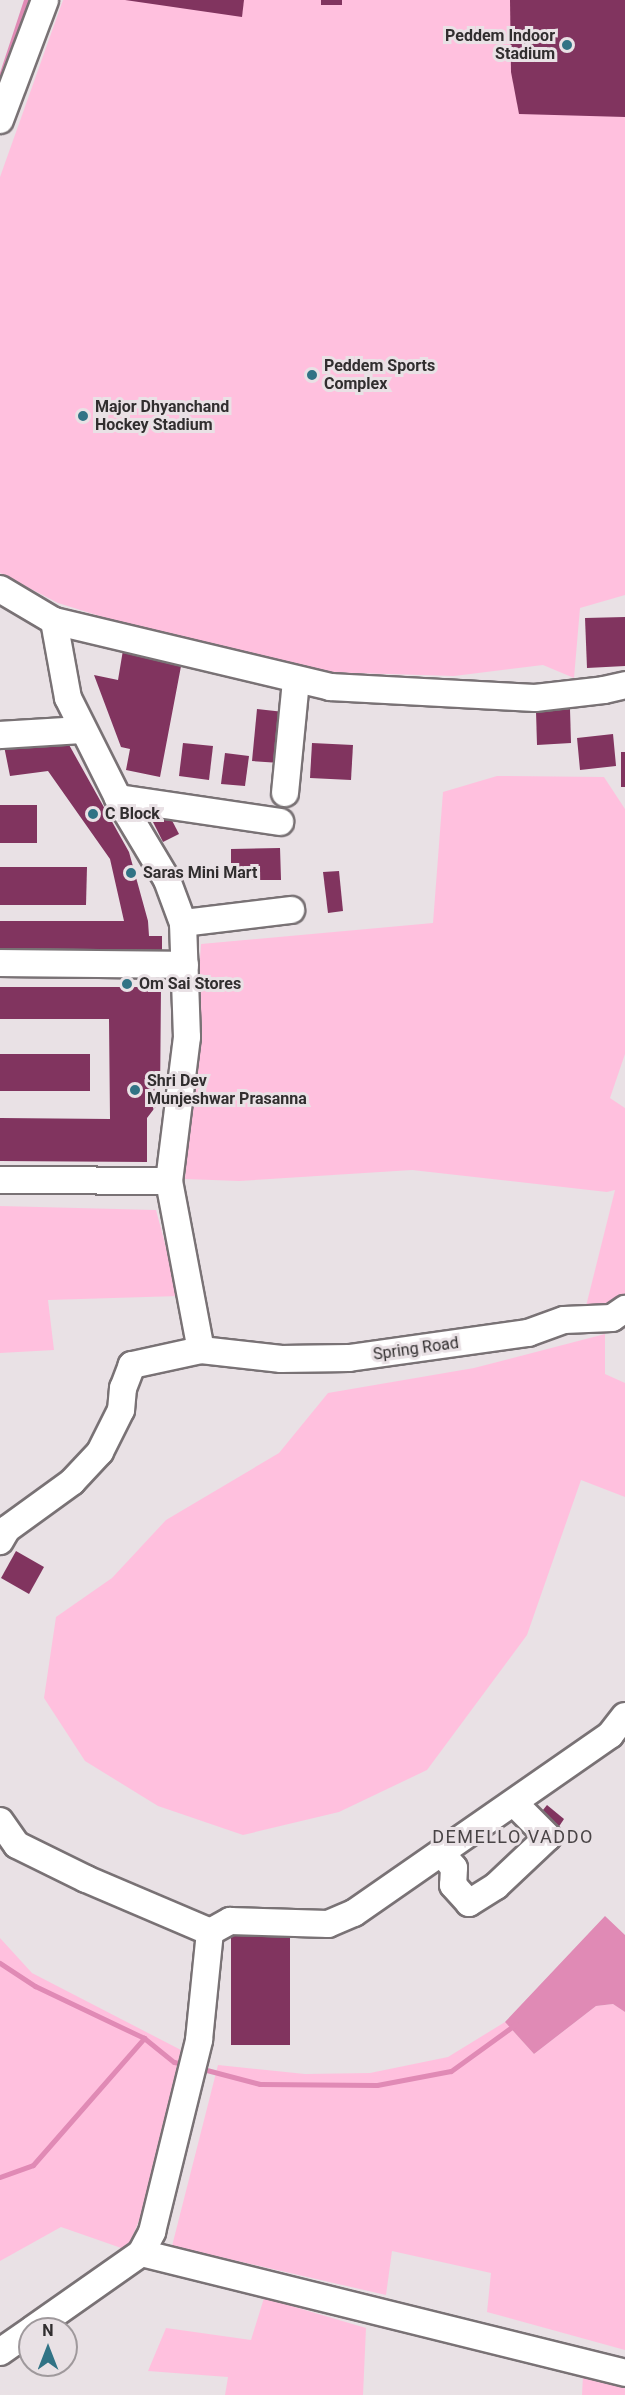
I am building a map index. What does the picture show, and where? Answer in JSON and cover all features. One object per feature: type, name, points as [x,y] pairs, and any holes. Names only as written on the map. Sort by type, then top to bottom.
[{"type":"street","points":[[0,120],[45,0]]},
{"type":"street","points":[[0,589],[54,621],[296,681],[330,687],[535,698],[604,690],[625,685]]},
{"type":"street","points":[[54,621],[68,698],[81,729],[117,798],[167,880],[183,923],[187,1037],[169,1180],[201,1350]]},
{"type":"street","points":[[285,793],[296,681]]},
{"type":"street","points":[[0,735],[81,729]]},
{"type":"street","points":[[117,798],[280,822]]},
{"type":"street","points":[[183,923],[291,910]]},
{"type":"street","points":[[0,963],[185,965]]},
{"type":"street","points":[[0,1180],[169,1180]]},
{"type":"street","name":"Spring Road","points":[[0,1541],[7,1529],[72,1482],[100,1452],[122,1410],[123,1388],[132,1365],[201,1350],[282,1359],[349,1358],[528,1334],[564,1320],[612,1318],[625,1309]]},
{"type":"street","points":[[210,1932],[230,1921],[328,1924],[354,1913],[610,1735],[625,1716]]},
{"type":"street","points":[[442,1854],[454,1868],[453,1886],[469,1903],[496,1886],[548,1837],[514,1803]]},
{"type":"street","points":[[0,1821],[17,1845],[86,1879],[210,1932]]},
{"type":"street","points":[[50,2317],[141,2253],[152,2232],[192,2070],[210,1932]]},
{"type":"street","points":[[141,2253],[625,2373]]},
{"type":"street","points":[[0,2352],[18,2339]]},
{"type":"shaded area","name":"Peddem Sports Complex","points":[[63,0],[625,0],[625,595],[580,608],[574,678],[543,665],[454,676],[321,672],[141,629],[58,603],[0,573],[0,177]]},
{"type":"shaded area","points":[[497,776],[604,777],[625,809],[625,1054],[610,1098],[625,1108],[625,1300],[586,1306],[615,1190],[607,1192],[412,1170],[239,1181],[185,1179],[201,944],[433,923],[443,792]]},
{"type":"shaded area","points":[[0,1206],[156,1210],[179,1296],[48,1300],[54,1350],[0,1353]]},
{"type":"shaded area","points":[[605,1334],[605,1374],[625,1383],[625,1497],[581,1480],[527,1635],[427,1770],[339,1812],[243,1835],[158,1806],[85,1761],[44,1698],[56,1617],[112,1578],[166,1520],[279,1453],[328,1393],[474,1368]]},
{"type":"shaded area","points":[[605,1916],[625,1935],[625,2012],[613,2004],[596,2006],[534,2054],[505,2022]]},
{"type":"shaded area","points":[[0,1938],[32,1973],[181,2050],[142,2213],[127,2250],[61,2227],[0,2261]]},
{"type":"shaded area","points":[[613,2004],[625,2012],[625,2350],[487,2312],[491,2273],[392,2251],[386,2295],[172,2246],[218,2065],[305,2074],[370,2073],[448,2057],[505,2022],[534,2054],[596,2006]]},
{"type":"shaded area","points":[[264,2298],[366,2328],[363,2395],[225,2395],[228,2377],[148,2371],[166,2328],[251,2340]]},
{"type":"shaded area","points":[[583,2376],[625,2387],[625,2395],[582,2395]]},
{"type":"building","points":[[125,0],[244,0],[242,17]]},
{"type":"building","points":[[321,0],[342,0],[342,5],[321,5]]},
{"type":"building","name":"Peddem Indoor Stadium","points":[[510,0],[625,0],[625,117],[519,114],[511,72]]},
{"type":"building","points":[[625,617],[625,666],[587,668],[585,618]]},
{"type":"building","points":[[123,650],[182,661],[160,777],[126,770],[130,749],[121,747],[94,675],[118,680]]},
{"type":"building","points":[[257,709],[284,712],[280,763],[252,761]]},
{"type":"building","points":[[570,709],[571,743],[537,745],[536,711]]},
{"type":"building","name":"C Block","points":[[63,734],[129,852],[148,921],[149,936],[162,936],[162,950],[0,950],[0,921],[124,921],[110,859],[48,771],[10,776],[3,741]]},
{"type":"building","points":[[613,734],[616,766],[580,770],[577,738]]},
{"type":"building","points":[[183,743],[213,746],[209,780],[179,776]]},
{"type":"building","points":[[312,743],[353,745],[351,780],[310,778]]},
{"type":"building","points":[[621,752],[625,752],[625,787],[621,787]]},
{"type":"building","points":[[225,753],[249,756],[245,786],[221,784]]},
{"type":"building","points":[[0,805],[37,805],[37,843],[0,843]]},
{"type":"building","points":[[164,805],[179,834],[163,842],[148,812]]},
{"type":"building","points":[[280,848],[281,880],[231,880],[231,849]]},
{"type":"building","points":[[0,867],[87,867],[86,905],[0,905]]},
{"type":"building","points":[[339,871],[343,911],[328,913],[323,872]]},
{"type":"building","points":[[0,987],[161,987],[160,1101],[147,1118],[147,1162],[0,1161],[0,1118],[110,1119],[109,1019],[0,1019]]},
{"type":"building","points":[[0,1054],[90,1054],[90,1091],[0,1091]]},
{"type":"building","points":[[16,1551],[44,1567],[29,1594],[1,1578]]},
{"type":"building","points":[[547,1805],[564,1819],[556,1831],[538,1816]]},
{"type":"building","points":[[231,1935],[290,1935],[290,2045],[231,2045]]},
{"type":"waterway","points":[[0,79],[26,0]]},
{"type":"waterway","points":[[0,1963],[35,1986],[144,2038],[174,2062],[187,2065]]},
{"type":"waterway","points":[[199,2068],[260,2084],[377,2085],[451,2071],[516,2024]]},
{"type":"waterway","points":[[0,2177],[33,2165],[144,2038]]},
{"type":"place","name":"Peddem Indoor Stadium","points":[[567,45]]},
{"type":"place","name":"Peddem Sports Complex","points":[[312,375]]},
{"type":"place","name":"Major Dhyanchand Hockey Stadium","points":[[83,416]]},
{"type":"place","name":"C Block","points":[[93,814]]},
{"type":"place","name":"Saras Mini Mart","points":[[131,873]]},
{"type":"place","name":"Om Sai Stores","points":[[127,984]]},
{"type":"place","name":"Shri Dev Munjeshwar Prasanna","points":[[135,1090]]},
{"type":"district","name":"DEMELLO VADDO","points":[[513,1837]]}]
